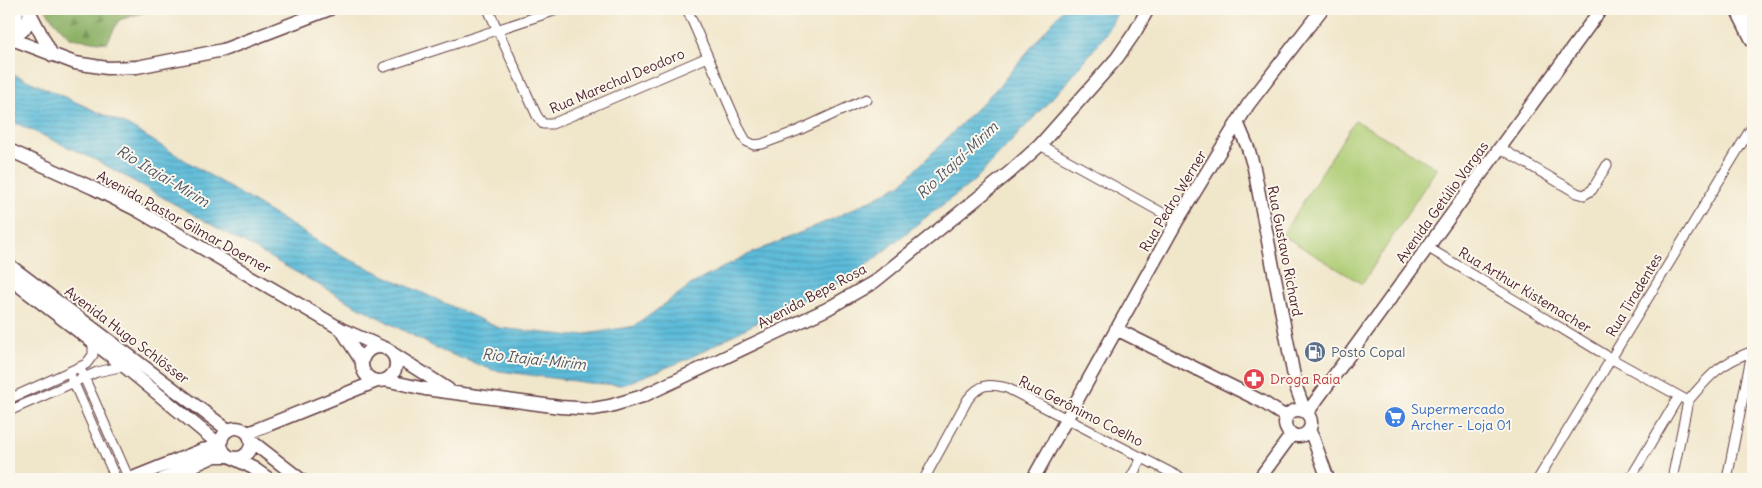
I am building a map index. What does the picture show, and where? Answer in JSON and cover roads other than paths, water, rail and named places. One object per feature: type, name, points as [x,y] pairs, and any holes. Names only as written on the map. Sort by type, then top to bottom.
[{"type":"main road","points":[[52,55],[25,10],[16,21],[9,36],[52,55],[91,67],[116,68],[137,67],[223,50],[330,9]]},
{"type":"main road","name":"Avenida Bepe Rosa","points":[[381,380],[424,389],[579,409],[610,406],[643,396],[827,308],[867,286],[980,197],[1040,145],[1117,58],[1136,32],[1148,9]]},
{"type":"main road","name":"Rua Pedro Werner","points":[[1033,479],[1177,221],[1248,105],[1322,9]]},
{"type":"main road","name":"Avenida Getúlio Vargas","points":[[1300,412],[1427,247],[1602,9]]},
{"type":"main road","points":[[1738,9],[1753,39]]},
{"type":"main road","name":"Rua Gustavo Richard","points":[[1238,122],[1254,168],[1296,387],[1303,406],[1307,408],[1300,412]]},
{"type":"main road","name":"Avenida Pastor Gilmar Doerner","points":[[9,150],[137,210],[341,329],[387,350]]},
{"type":"main road","name":"Avenida Hugo Schlösser","points":[[9,265],[228,430]]},
{"type":"main road","name":"Avenida Hugo Schlösser","points":[[9,278],[93,341],[226,452],[269,479]]},
{"type":"main road","name":"Avenida Pastor Gilmar Doerner","points":[[341,329],[362,365]]},
{"type":"main road","points":[[1116,329],[1260,401],[1300,412],[1311,423],[1309,430],[1301,436],[1292,434],[1286,427],[1300,412]]},
{"type":"main road","points":[[249,437],[340,396],[389,378],[394,370],[396,361],[387,350],[371,349],[363,357],[362,365],[354,382],[340,396]]},
{"type":"main road","name":"Avenida Bepe Rosa","points":[[387,350],[452,392]]},
{"type":"main road","points":[[362,365],[367,377],[381,380]]},
{"type":"main road","points":[[226,452],[222,436],[228,430],[236,428],[244,430],[249,437],[300,479]]},
{"type":"main road","points":[[1309,430],[1328,479]]},
{"type":"main road","points":[[1259,479],[1292,434]]},
{"type":"main road","points":[[129,479],[202,450],[226,452],[240,458],[247,454],[251,446],[249,437]]},
{"type":"main road","points":[[163,479],[226,452]]},
{"type":"street","name":"Rua Marechal Deodoro","points":[[488,9],[537,116],[543,124],[547,125],[708,57]]},
{"type":"street","points":[[384,67],[560,9]]},
{"type":"street","points":[[687,9],[746,141],[754,145],[797,131],[866,99]]},
{"type":"street","name":"Rua Tiradentes","points":[[1538,479],[1753,125]]},
{"type":"street","points":[[1040,145],[1177,221]]},
{"type":"street","points":[[1500,148],[1577,193],[1584,195],[1592,190],[1607,165]]},
{"type":"street","name":"Rua Arthur Kistemacher","points":[[1427,247],[1612,359],[1688,401]]},
{"type":"street","points":[[9,399],[86,364],[92,355],[93,341]]},
{"type":"street","points":[[1672,479],[1688,401],[1710,374],[1730,361],[1753,352]]},
{"type":"street","points":[[1727,479],[1753,352]]},
{"type":"street","points":[[9,411],[73,382],[109,369],[124,366]]},
{"type":"street","points":[[80,368],[129,479]]},
{"type":"street","points":[[69,372],[116,479]]},
{"type":"street","name":"Rua Gerônimo Coelho","points":[[924,479],[974,391],[995,385],[1007,388],[1183,479]]},
{"type":"street","points":[[1630,479],[1679,396]]},
{"type":"street","points":[[1130,479],[1142,458]]},
{"type":"water","name":"Rio Itajaí-Mirim","points":[[1063,9],[1120,9],[1102,39],[1070,79],[973,182],[853,276],[773,314],[688,359],[622,385],[589,383],[493,370],[442,351],[344,299],[96,160],[9,120],[9,72],[129,126],[342,256],[499,328],[574,336],[635,326],[692,284],[743,257],[837,217],[900,185],[1000,85]]},
{"type":"place","name":"Posto Copal","points":[[1315,352]]},
{"type":"place","name":"Droga Raia","points":[[1254,379]]},
{"type":"place","name":"Supermercado Archer - Loja 01","points":[[1395,417]]}]
